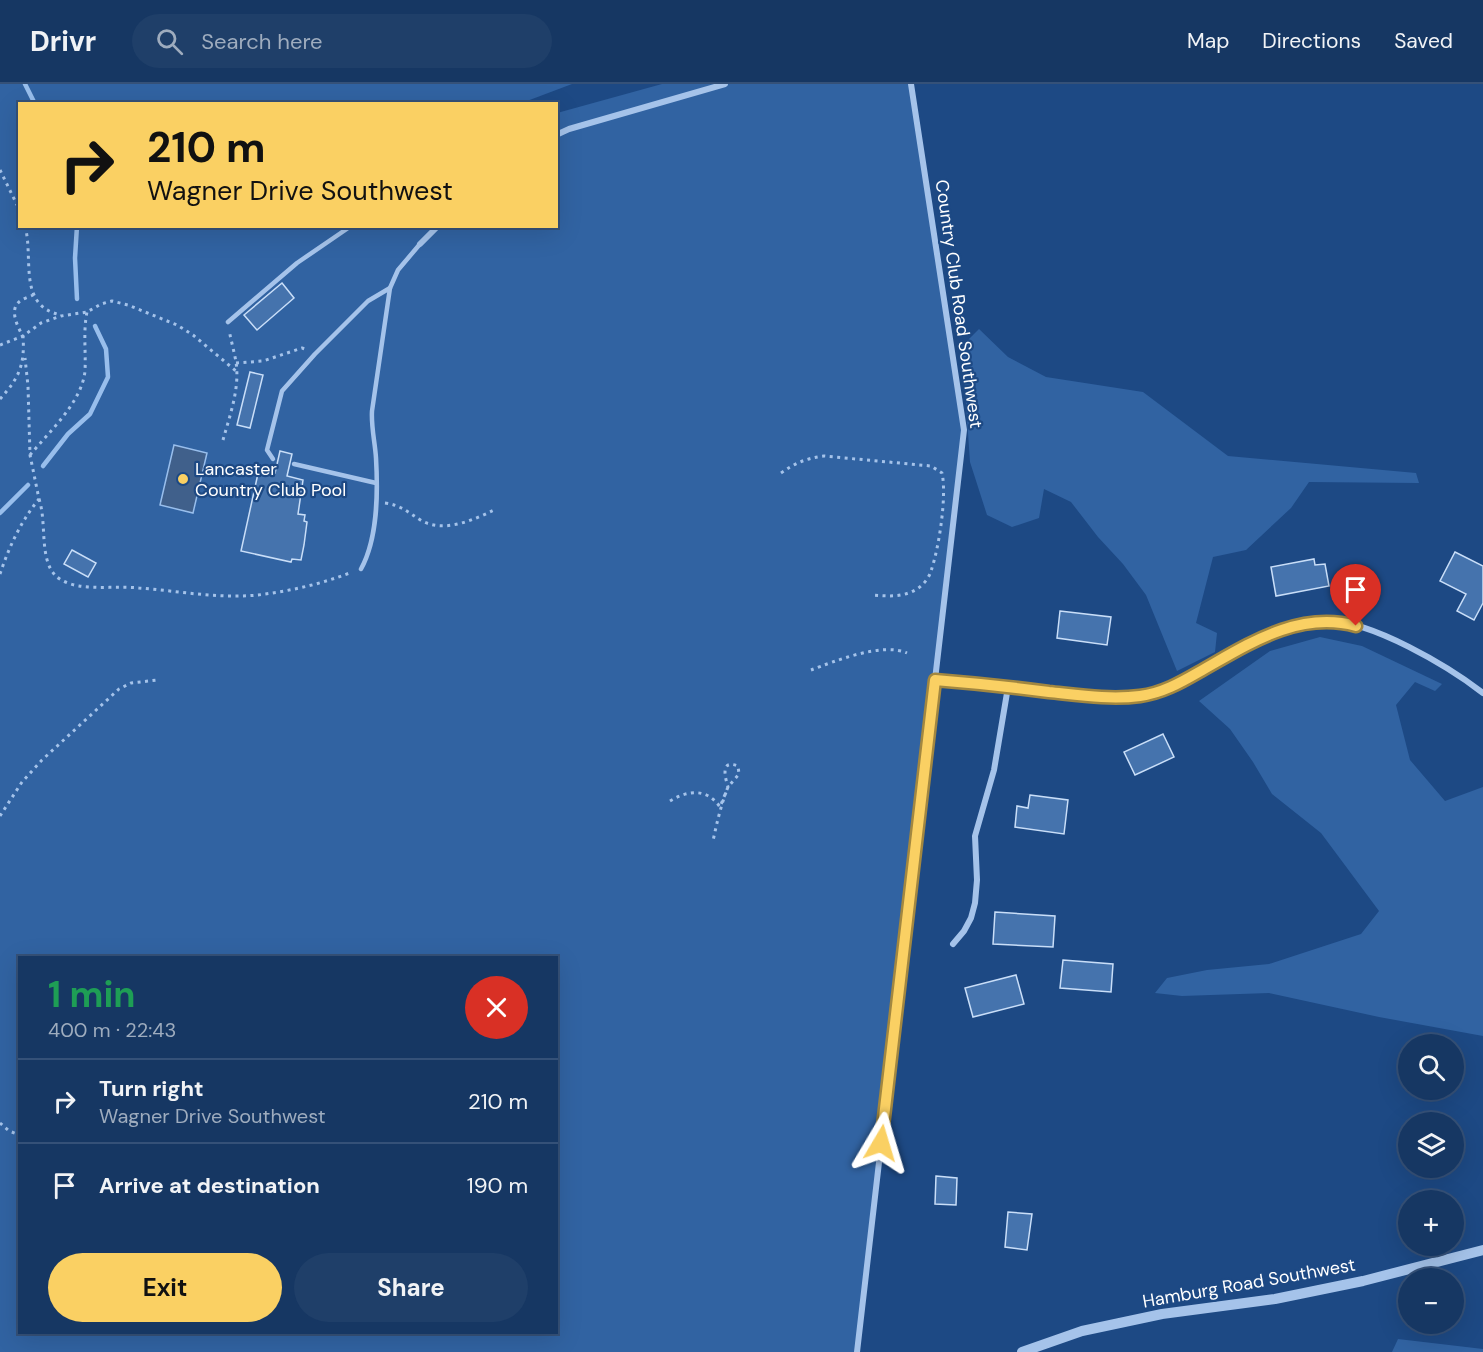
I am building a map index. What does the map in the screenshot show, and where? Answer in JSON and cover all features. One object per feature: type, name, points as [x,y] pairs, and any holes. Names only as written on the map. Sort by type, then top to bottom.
[{"type":"street","points":[[558,134],[725,84]]},
{"type":"street","name":"Country Club Road Southwest","points":[[857,1352],[964,430],[911,84]]},
{"type":"street","points":[[420,244],[436,228]]},
{"type":"street","points":[[935,680],[1117,698],[1139,697],[1161,692],[1257,639],[1277,631],[1298,624],[1330,621],[1362,628],[1391,640],[1439,664],[1483,693]]},
{"type":"street","points":[[953,944],[967,924],[975,903],[977,880],[975,836],[994,770],[1008,687]]},
{"type":"street","name":"Hamburg Road Southwest","points":[[1022,1352],[1082,1331],[1162,1314],[1275,1299],[1364,1281],[1483,1250]]},
{"type":"lane","points":[[228,322],[297,263],[348,228]]},
{"type":"lane","points":[[361,569],[368,557],[374,525],[376,483],[371,429],[372,411],[390,288],[398,270],[420,244]]},
{"type":"lane","points":[[273,459],[267,450],[282,391],[368,301],[390,288]]},
{"type":"lane","points":[[294,464],[376,483]]},
{"type":"path","points":[[0,170],[18,207]]},
{"type":"path","points":[[26,228],[29,242],[29,270],[33,296],[42,309],[61,316]]},
{"type":"path","points":[[33,296],[18,303],[15,309],[17,327],[23,336],[28,386],[30,455],[43,511],[45,551],[55,576],[67,583],[81,586],[141,588],[228,597],[258,595],[332,580],[361,569]]},
{"type":"path","points":[[0,345],[61,316],[87,312],[101,304],[112,302],[128,304],[153,314],[193,335],[236,371]]},
{"type":"path","points":[[30,455],[77,399],[85,364],[84,326],[87,312]]},
{"type":"path","points":[[224,440],[234,401],[236,371],[228,322]]},
{"type":"path","points":[[236,363],[263,361],[302,348],[315,354]]},
{"type":"path","points":[[0,399],[20,373],[24,354]]},
{"type":"path","points":[[781,473],[810,458],[824,456],[932,466],[942,473],[944,496],[931,573],[924,582],[906,594],[895,597],[871,595]]},
{"type":"path","points":[[0,574],[13,541],[39,499]]},
{"type":"path","points":[[375,502],[398,506],[425,522],[446,526],[495,510]]},
{"type":"path","points":[[811,670],[833,661],[890,649],[907,652]]},
{"type":"path","points":[[0,816],[22,782],[42,760],[119,689],[131,683],[158,680]]},
{"type":"path","points":[[713,841],[720,807],[728,787],[740,774],[738,766],[733,764],[728,765],[725,770],[724,776],[728,787]]},
{"type":"path","points":[[670,801],[685,793],[698,792],[713,799],[720,807]]},
{"type":"path","points":[[0,1123],[9,1131],[18,1134]]},
{"type":"shaded area","points":[[0,84],[572,84],[524,102],[18,102],[18,228],[558,228],[558,113],[662,84],[911,84],[964,430],[857,1352],[0,1352]]},
{"type":"shaded area","points":[[979,329],[1008,357],[1046,377],[1143,392],[1228,456],[1416,473],[1419,483],[1309,482],[1291,508],[1246,550],[1213,557],[1196,623],[1217,633],[1215,652],[1177,671],[1146,595],[1071,502],[1044,489],[1039,518],[1012,527],[987,515],[970,462],[962,346]]},
{"type":"shaded area","name":"Lancaster Country Club Pool","points":[[174,445],[207,453],[193,513],[160,505]]},
{"type":"shaded area","points":[[1320,637],[1362,646],[1442,684],[1435,691],[1415,682],[1396,705],[1410,760],[1445,801],[1483,787],[1483,1036],[1379,1017],[1269,993],[1182,996],[1155,993],[1167,978],[1207,970],[1269,964],[1361,934],[1379,911],[1321,833],[1272,794],[1230,729],[1199,701],[1270,651]]},
{"type":"shaded area","points":[[1398,1339],[1483,1349],[1483,1352],[1392,1352]]},
{"type":"building","points":[[282,283],[294,298],[257,330],[244,315]]},
{"type":"building","points":[[250,372],[263,375],[250,428],[237,425]]},
{"type":"building","points":[[280,451],[292,454],[287,476],[303,480],[298,514],[305,515],[304,521],[307,522],[304,545],[301,560],[292,559],[291,562],[241,551],[259,469],[275,473]]},
{"type":"building","points":[[72,550],[96,563],[88,577],[64,564]]},
{"type":"building","points":[[1455,552],[1483,566],[1483,603],[1474,620],[1457,611],[1466,594],[1440,581]]},
{"type":"building","points":[[1314,559],[1315,565],[1325,564],[1329,586],[1276,596],[1271,567]]},
{"type":"building","points":[[1060,611],[1111,617],[1107,645],[1057,638]]},
{"type":"building","points":[[1163,734],[1174,757],[1135,775],[1124,752]]},
{"type":"building","points":[[1030,795],[1068,800],[1064,834],[1015,827],[1017,806],[1028,808]]},
{"type":"building","points":[[995,912],[1055,916],[1053,947],[993,944]]},
{"type":"building","points":[[1063,960],[1113,964],[1111,992],[1060,988]]},
{"type":"building","points":[[1016,975],[1024,1004],[973,1017],[965,988]]},
{"type":"building","points":[[936,1176],[957,1178],[956,1205],[935,1204]]},
{"type":"building","points":[[1008,1212],[1032,1214],[1027,1250],[1005,1247]]},
{"type":"waterway","points":[[25,84],[34,102]]},
{"type":"waterway","points":[[77,228],[75,258],[77,299]]},
{"type":"waterway","points":[[43,466],[68,434],[90,414],[108,377],[106,349],[95,326]]},
{"type":"waterway","points":[[0,513],[28,485]]},
{"type":"place","name":"Lancaster Country Club Pool","points":[[183,479]]},
{"type":"route","points":[[881,1143],[935,680],[1117,698],[1139,697],[1161,692],[1257,639],[1298,624],[1330,621],[1356,626]]}]
